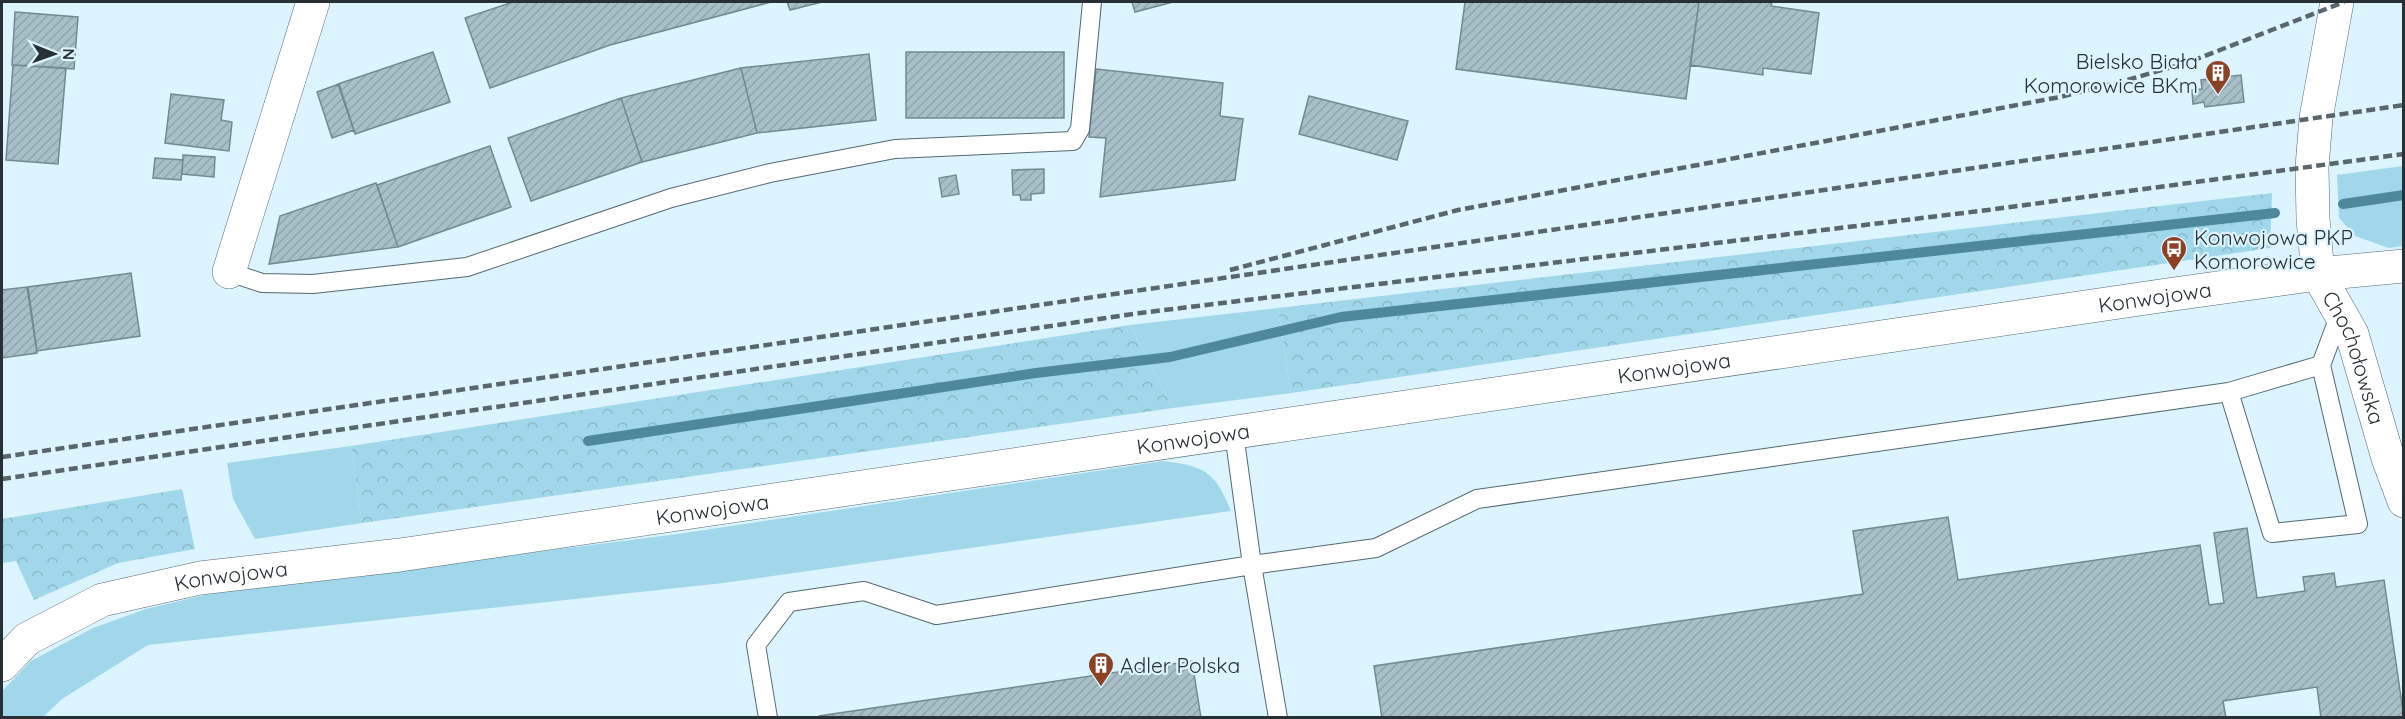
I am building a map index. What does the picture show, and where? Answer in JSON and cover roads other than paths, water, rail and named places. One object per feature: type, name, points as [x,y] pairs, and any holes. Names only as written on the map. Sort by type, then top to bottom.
[{"type":"street","points":[[229,272],[313,2]]},
{"type":"street","name":"Chochołowska","points":[[2337,2],[2316,118],[2312,167],[2313,219],[2318,274],[2352,334],[2403,501]]},
{"type":"street","name":"Konwojowa","points":[[2,665],[27,639],[102,600],[200,578],[400,555],[2318,274],[2403,266]]},
{"type":"lane","points":[[229,272],[262,283],[313,284],[467,267],[671,198],[770,173],[895,149],[1073,141],[1080,129],[1092,2]]},
{"type":"lane","points":[[2229,392],[2272,533],[2358,524],[2321,366],[2340,314]]},
{"type":"lane","points":[[768,717],[756,645],[789,602],[864,591],[936,615],[1252,565],[1376,548],[1477,499],[2229,392],[2321,366]]},
{"type":"lane","points":[[1234,433],[1252,565],[1278,717]]},
{"type":"waterway","points":[[2343,204],[2404,195]]},
{"type":"waterway","points":[[588,441],[1036,373],[1170,357],[1341,317],[2275,213]]},
{"type":"railway","points":[[1230,270],[1458,210],[2060,97],[2189,62],[2344,2]]},
{"type":"railway","points":[[2,457],[2404,105]]},
{"type":"railway","points":[[2,479],[1140,313],[1988,210],[2404,154]]},
{"type":"place","name":"Bielsko Biała Komorowice BKm","points":[[2218,96]]},
{"type":"place","name":"Konwojowa PKP Komorowice","points":[[2174,272]]},
{"type":"place","name":"Adler Polska","points":[[1101,688]]}]
